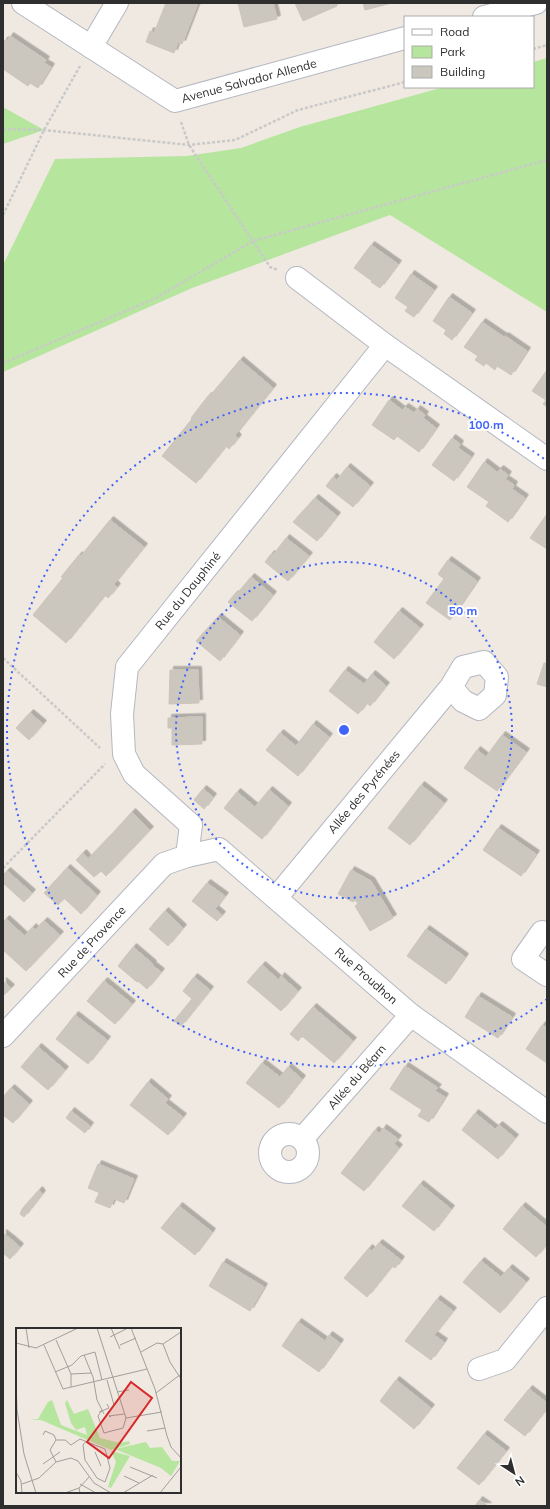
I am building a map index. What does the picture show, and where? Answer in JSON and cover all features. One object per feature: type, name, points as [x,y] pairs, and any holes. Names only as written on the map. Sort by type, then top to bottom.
[{"type":"street","name":"Avenue Salvador Allende","points":[[23,3],[174,101],[404,38]]},
{"type":"street","points":[[91,47],[117,3]]},
{"type":"street","points":[[488,16],[536,3]]},
{"type":"street","points":[[296,278],[385,345],[547,459]]},
{"type":"street","name":"Rue du Dauphiné","points":[[187,856],[191,825],[134,774],[117,756],[127,667],[385,345]]},
{"type":"street","name":"Allée des Pyrénées","points":[[276,898],[451,687]]},
{"type":"street","name":"Rue Proudhon","points":[[187,856],[219,849],[411,1015],[547,1112]]},
{"type":"street","name":"Rue de Provence","points":[[3,1036],[164,864],[187,856]]},
{"type":"street","points":[[542,932],[523,960],[547,975]]},
{"type":"street","name":"Allée du Béarn","points":[[302,1139],[411,1015]]},
{"type":"street","points":[[479,1369],[505,1360],[547,1308]]},
{"type":"path","points":[[534,49],[547,45]]},
{"type":"path","points":[[3,215],[44,130],[91,47]]},
{"type":"path","points":[[3,129],[44,130],[189,145],[235,140],[298,110],[404,82]]},
{"type":"path","points":[[174,101],[189,145],[270,267],[296,278]]},
{"type":"path","points":[[3,363],[154,299],[253,241],[547,160]]},
{"type":"path","points":[[3,658],[117,756],[3,868]]},
{"type":"green space","points":[[547,58],[547,312],[390,215],[192,288],[3,372],[3,265],[55,159],[187,156],[241,148],[300,127],[440,88],[534,88],[534,62]]},
{"type":"green space","points":[[3,107],[44,130],[3,144]]},
{"type":"building","points":[[166,3],[198,3],[182,44],[178,42],[174,53],[146,42],[150,31],[154,33]]},
{"type":"building","points":[[238,3],[273,3],[277,19],[244,27]]},
{"type":"building","points":[[295,3],[336,3],[337,6],[303,21]]},
{"type":"building","points":[[363,3],[392,3],[365,10]]},
{"type":"building","points":[[10,36],[46,60],[44,63],[51,67],[38,88],[30,83],[28,86],[3,69],[3,42],[5,40],[7,41]]},
{"type":"building","points":[[371,245],[398,264],[380,288],[354,268]]},
{"type":"building","points":[[411,274],[434,290],[414,317],[405,311],[408,307],[395,298]]},
{"type":"building","points":[[449,297],[472,313],[452,340],[444,334],[446,330],[433,321]]},
{"type":"building","points":[[482,322],[504,337],[484,366],[475,360],[478,356],[464,347]]},
{"type":"building","points":[[505,336],[527,351],[511,375],[497,366],[495,370],[486,363]]},
{"type":"building","points":[[240,360],[273,388],[235,435],[238,438],[229,449],[226,446],[196,483],[162,456],[192,419],[191,418],[208,396],[209,397]]},
{"type":"building","points":[[547,370],[547,407],[543,404],[546,400],[532,391]]},
{"type":"building","points":[[389,400],[402,410],[405,407],[414,413],[394,440],[372,425]]},
{"type":"building","points":[[417,409],[425,415],[423,418],[436,428],[419,452],[397,436]]},
{"type":"building","points":[[452,438],[460,444],[458,448],[471,457],[454,481],[432,465]]},
{"type":"building","points":[[484,462],[497,472],[500,469],[508,475],[489,502],[467,487]]},
{"type":"building","points":[[347,467],[370,486],[353,507],[326,486],[333,477],[337,480]]},
{"type":"building","points":[[505,479],[514,485],[512,489],[525,498],[508,522],[486,506]]},
{"type":"building","points":[[315,498],[337,516],[317,541],[293,522]]},
{"type":"building","points":[[547,514],[547,549],[530,538]]},
{"type":"building","points":[[110,520],[144,547],[114,584],[117,587],[108,598],[105,595],[66,643],[33,615],[63,578],[61,577],[79,555],[80,557]]},
{"type":"building","points":[[286,538],[309,556],[288,581],[265,562],[271,554],[273,555]]},
{"type":"building","points":[[448,560],[477,581],[450,620],[426,603],[444,579],[438,574]]},
{"type":"building","points":[[251,577],[273,595],[252,621],[228,602]]},
{"type":"building","points":[[399,611],[420,628],[394,659],[374,642]]},
{"type":"building","points":[[218,617],[240,635],[220,661],[196,641]]},
{"type":"building","points":[[544,663],[547,664],[547,687],[537,684]]},
{"type":"building","points":[[170,670],[198,670],[199,703],[169,704]]},
{"type":"building","points":[[345,670],[364,684],[372,674],[386,686],[370,706],[367,703],[358,714],[329,691]]},
{"type":"building","points":[[30,713],[43,724],[29,740],[16,728]]},
{"type":"building","points":[[202,717],[202,744],[172,745],[172,728],[168,728],[168,718]]},
{"type":"building","points":[[313,724],[329,737],[298,776],[266,750],[280,733],[296,746]]},
{"type":"building","points":[[502,735],[526,752],[497,791],[464,768],[474,754],[483,761]]},
{"type":"building","points":[[477,750],[486,757],[483,761],[474,754]]},
{"type":"building","points":[[421,785],[444,803],[410,845],[388,828]]},
{"type":"building","points":[[203,789],[213,797],[204,809],[194,800]]},
{"type":"building","points":[[269,790],[288,806],[262,839],[224,808],[237,792],[255,807]]},
{"type":"building","points":[[132,812],[150,830],[130,851],[112,834]]},
{"type":"building","points":[[498,828],[536,854],[521,876],[483,850]]},
{"type":"building","points":[[112,834],[130,851],[106,876],[101,871],[94,877],[76,860],[83,853],[88,859]]},
{"type":"building","points":[[67,868],[97,895],[81,914],[64,898],[58,905],[44,893]]},
{"type":"building","points":[[351,870],[371,881],[393,918],[370,931],[355,906],[358,904],[355,900],[353,902],[338,894]]},
{"type":"building","points":[[7,871],[32,893],[24,902],[3,883],[3,875]]},
{"type":"building","points":[[207,883],[225,896],[215,909],[222,915],[217,921],[192,901]]},
{"type":"building","points":[[165,911],[183,928],[168,946],[149,929]]},
{"type":"building","points":[[6,919],[43,953],[26,971],[3,950],[3,922]]},
{"type":"building","points":[[44,921],[60,935],[43,953],[27,938]]},
{"type":"building","points":[[33,927],[35,930],[27,938],[24,936]]},
{"type":"building","points":[[426,929],[465,957],[446,984],[407,956]]},
{"type":"building","points":[[133,947],[153,964],[137,982],[118,966]]},
{"type":"building","points":[[152,965],[161,972],[147,989],[138,981]]},
{"type":"building","points":[[262,965],[279,980],[281,976],[298,991],[281,1011],[247,982]]},
{"type":"building","points":[[194,977],[210,990],[181,1026],[174,1021],[192,999],[183,991]]},
{"type":"building","points":[[3,981],[11,988],[3,996]]},
{"type":"building","points":[[104,981],[132,1004],[115,1024],[87,1001]]},
{"type":"building","points":[[478,996],[512,1017],[498,1038],[465,1017]]},
{"type":"building","points":[[313,1007],[353,1041],[334,1063],[302,1036],[298,1041],[290,1034]]},
{"type":"building","points":[[75,1015],[107,1040],[88,1064],[56,1039]]},
{"type":"building","points":[[542,1025],[547,1028],[547,1063],[526,1049]]},
{"type":"building","points":[[38,1047],[65,1070],[48,1090],[21,1067]]},
{"type":"building","points":[[262,1063],[280,1077],[288,1067],[302,1079],[279,1108],[246,1083]]},
{"type":"building","points":[[405,1066],[438,1088],[435,1091],[445,1097],[429,1122],[418,1116],[422,1110],[390,1089]]},
{"type":"building","points":[[148,1082],[168,1099],[165,1103],[183,1117],[168,1135],[130,1105]]},
{"type":"building","points":[[11,1088],[29,1104],[13,1123],[3,1115],[3,1097]]},
{"type":"building","points":[[71,1111],[90,1126],[85,1133],[66,1118]]},
{"type":"building","points":[[475,1113],[495,1129],[499,1125],[515,1138],[498,1159],[462,1130]]},
{"type":"building","points":[[383,1128],[390,1133],[386,1138],[380,1133]]},
{"type":"building","points":[[375,1130],[386,1138],[390,1133],[398,1139],[394,1144],[399,1148],[364,1191],[341,1173]]},
{"type":"building","points":[[98,1164],[134,1179],[124,1203],[88,1188]]},
{"type":"building","points":[[420,1184],[451,1209],[434,1231],[402,1206]]},
{"type":"building","points":[[39,1190],[42,1194],[24,1217],[20,1214],[22,1209]]},
{"type":"building","points":[[99,1193],[114,1199],[110,1208],[95,1202]]},
{"type":"building","points":[[179,1206],[212,1232],[195,1255],[161,1228]]},
{"type":"building","points":[[522,1206],[547,1227],[547,1244],[536,1257],[503,1229]]},
{"type":"building","points":[[3,1233],[12,1240],[3,1251]]},
{"type":"building","points":[[12,1240],[20,1247],[10,1259],[3,1253],[3,1251]]},
{"type":"building","points":[[379,1243],[401,1260],[395,1268],[392,1266],[367,1297],[344,1278],[369,1248],[372,1251]]},
{"type":"building","points":[[481,1261],[501,1277],[509,1268],[526,1282],[500,1313],[463,1282]]},
{"type":"building","points":[[223,1262],[264,1287],[250,1311],[209,1286]]},
{"type":"building","points":[[437,1299],[453,1311],[434,1335],[444,1342],[431,1360],[405,1341]]},
{"type":"building","points":[[298,1322],[325,1341],[329,1335],[340,1343],[319,1372],[282,1346]]},
{"type":"building","points":[[396,1380],[431,1408],[414,1429],[380,1401]]},
{"type":"building","points":[[529,1389],[547,1403],[547,1408],[525,1436],[504,1420]]},
{"type":"building","points":[[484,1434],[506,1451],[479,1485],[457,1468]]},
{"type":"building","points":[[479,1500],[488,1506],[475,1506]]}]
